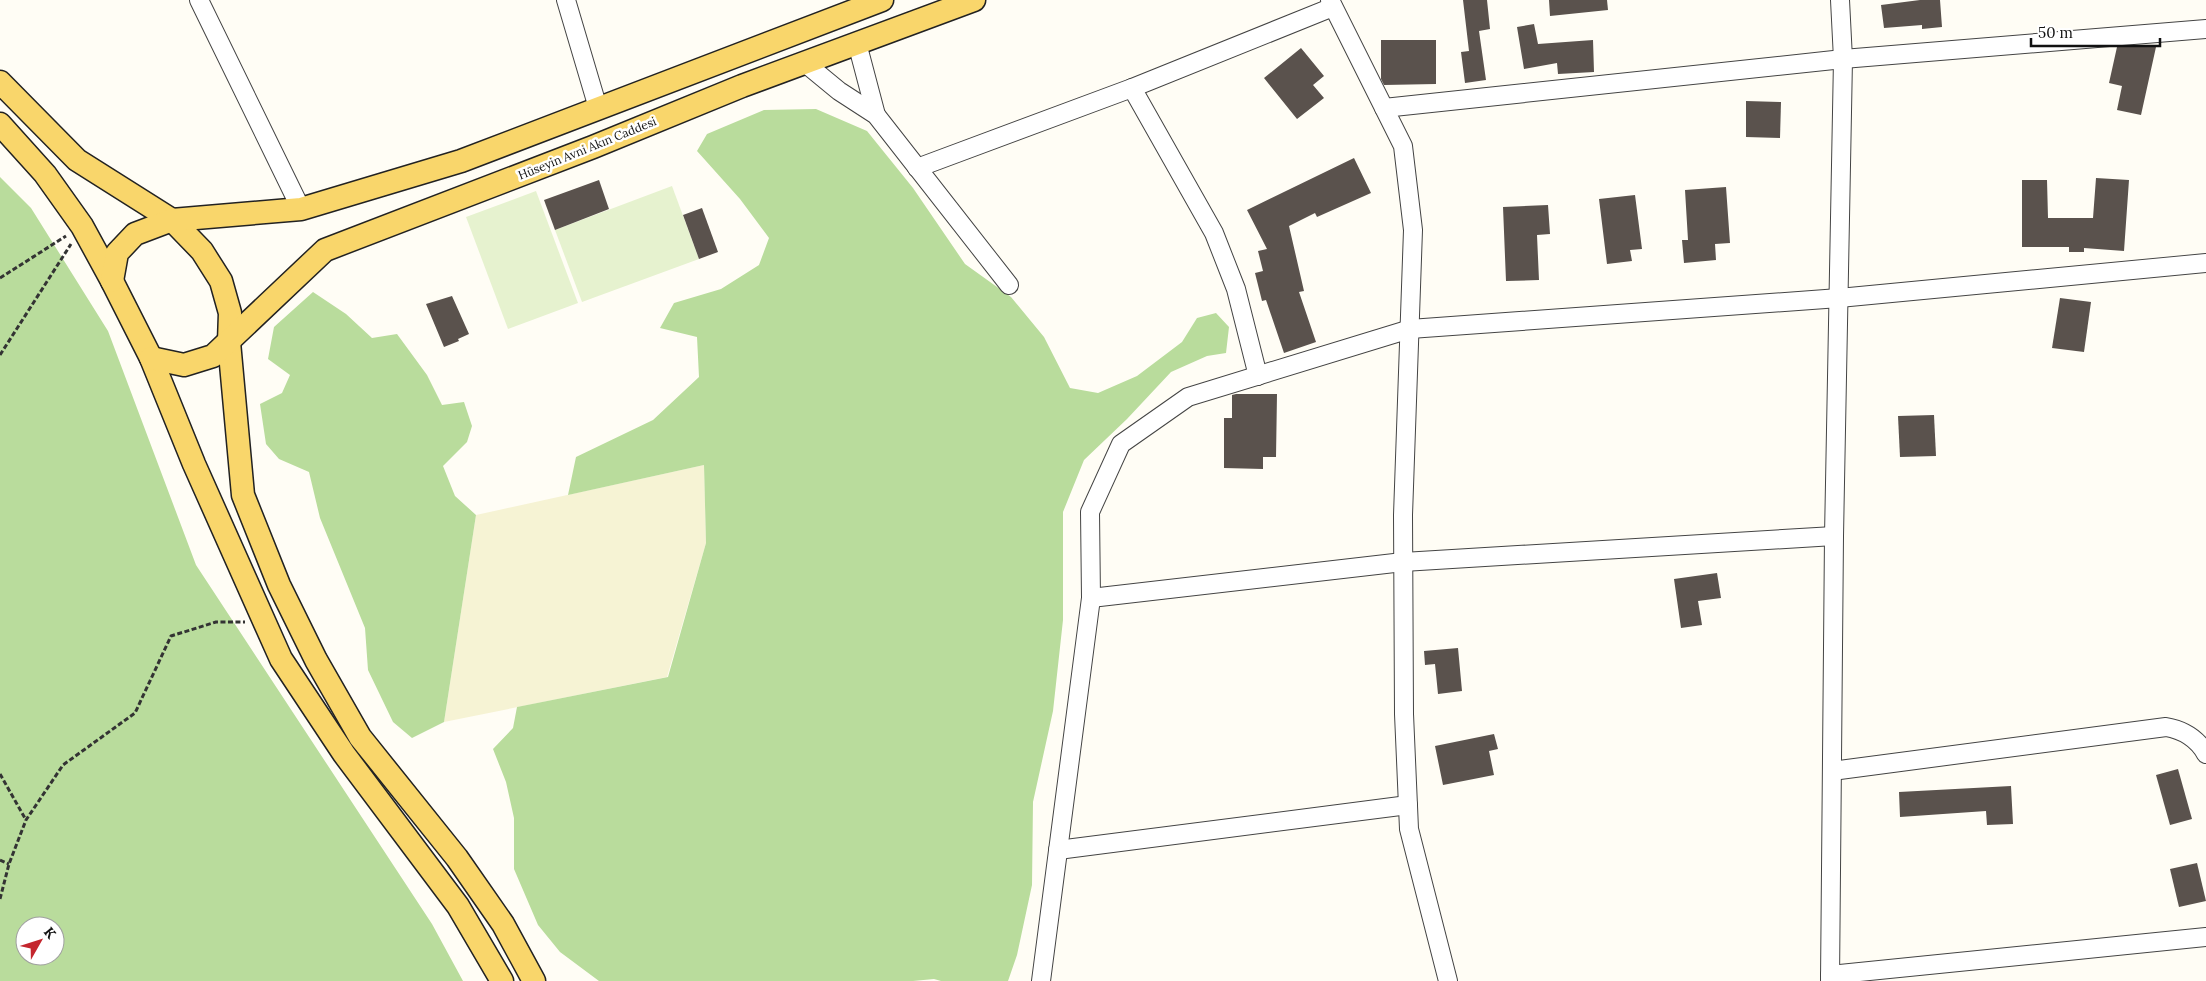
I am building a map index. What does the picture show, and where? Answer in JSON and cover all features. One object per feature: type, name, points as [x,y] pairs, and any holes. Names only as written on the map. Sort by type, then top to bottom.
[{"type":"main road","points":[[112,281],[118,252],[135,234],[172,220],[301,209],[461,161],[882,0]]},
{"type":"main road","name":"Hüseyin Avni Akın Caddesi","points":[[229,342],[324,250],[593,147],[742,86],[974,0]]},
{"type":"main road","points":[[0,82],[77,160],[172,220],[202,251],[221,281],[230,313],[229,342],[244,495],[279,585],[316,660],[360,737],[456,858],[502,924],[534,981]]},
{"type":"main road","points":[[0,124],[45,174],[82,226],[112,281],[151,358],[194,464],[281,659],[344,754],[458,906],[502,981]]},
{"type":"main road","points":[[151,358],[184,365],[213,356],[229,342]]},
{"type":"street","points":[[198,0],[301,209]]},
{"type":"street","points":[[566,0],[598,108]]},
{"type":"street","points":[[1840,0],[1843,59],[1834,536],[1830,978],[2206,937]]},
{"type":"street","points":[[917,168],[1132,88],[1332,4],[1403,146],[1413,230],[1403,562],[1404,714],[1409,828],[1448,981]]},
{"type":"street","points":[[1384,108],[1843,59],[2206,29]]},
{"type":"street","points":[[857,43],[876,115]]},
{"type":"street","points":[[805,63],[839,91],[876,115],[1008,285]]},
{"type":"street","points":[[1132,88],[1214,232],[1236,290],[1258,376]]},
{"type":"street","points":[[1041,981],[1091,598],[1090,512],[1120,444],[1188,397],[1410,329],[1839,298],[2206,263]]},
{"type":"street","points":[[1091,598],[1403,562],[1834,536]]},
{"type":"street","points":[[1832,771],[2166,727],[2184,732],[2192,737],[2206,754]]},
{"type":"street","points":[[1058,850],[1408,805]]},
{"type":"path","points":[[0,278],[82,226]]},
{"type":"path","points":[[0,355],[82,226]]},
{"type":"path","points":[[0,899],[9,864],[26,820],[63,764],[135,713],[171,636],[216,622],[264,621]]},
{"type":"path","points":[[0,774],[26,820]]},
{"type":"path","points":[[0,860],[9,864]]},
{"type":"shaded area","points":[[704,465],[706,543],[667,677],[444,722],[476,515]]},
{"type":"green space","points":[[816,109],[867,131],[913,188],[965,264],[1011,297],[1044,337],[1070,388],[1098,393],[1137,376],[1182,342],[1197,318],[1216,313],[1229,327],[1226,353],[1207,356],[1171,372],[1127,419],[1084,460],[1063,512],[1063,620],[1053,711],[1033,802],[1032,885],[1017,955],[1008,981],[941,981],[934,979],[913,981],[599,981],[560,952],[538,925],[514,869],[514,818],[506,782],[493,749],[513,728],[517,707],[668,677],[706,543],[704,465],[568,495],[576,457],[653,420],[699,377],[697,337],[660,328],[674,303],[721,289],[759,265],[769,238],[740,199],[697,151],[707,134],[764,110]]},
{"type":"green space","points":[[0,177],[31,208],[108,331],[196,565],[432,924],[463,981],[0,981]]},
{"type":"green space","points":[[672,186],[699,259],[582,302],[555,230]]},
{"type":"green space","points":[[536,191],[578,303],[508,329],[466,217]]},
{"type":"green space","points":[[313,292],[346,314],[372,338],[397,334],[427,375],[442,405],[464,402],[472,426],[467,442],[443,466],[455,496],[476,515],[444,722],[412,738],[393,722],[368,670],[365,628],[320,518],[309,472],[279,459],[266,444],[260,404],[282,393],[290,375],[268,359],[274,327]]},
{"type":"building","points":[[1463,0],[1487,0],[1490,29],[1479,31],[1486,80],[1465,83],[1461,52],[1469,51]]},
{"type":"building","points":[[1549,0],[1607,0],[1608,10],[1550,16]]},
{"type":"building","points":[[1920,0],[1940,0],[1942,27],[1922,29],[1922,25],[1884,28],[1881,5]]},
{"type":"building","points":[[1534,24],[1538,44],[1593,40],[1594,72],[1558,74],[1557,63],[1524,69],[1517,27]]},
{"type":"building","points":[[1381,40],[1436,40],[1436,84],[1384,85],[1381,79]]},
{"type":"building","points":[[2142,45],[2156,47],[2141,115],[2117,110],[2122,86],[2109,83],[2117,47]]},
{"type":"building","points":[[1301,48],[1324,76],[1313,85],[1324,98],[1297,119],[1264,78]]},
{"type":"building","points":[[1746,101],[1781,102],[1780,138],[1746,137]]},
{"type":"building","points":[[1354,158],[1371,193],[1317,217],[1315,213],[1289,226],[1304,291],[1299,292],[1316,342],[1284,353],[1266,300],[1262,301],[1255,273],[1263,271],[1258,251],[1267,249],[1247,210]]},
{"type":"building","points":[[2096,178],[2129,180],[2124,251],[2084,248],[2084,252],[2069,252],[2069,247],[2022,247],[2022,180],[2047,180],[2048,218],[2093,218]]},
{"type":"building","points":[[599,180],[609,209],[555,230],[544,200]]},
{"type":"building","points":[[1726,187],[1730,243],[1715,244],[1716,260],[1684,263],[1682,240],[1688,240],[1685,190]]},
{"type":"building","points":[[1635,195],[1642,249],[1630,250],[1632,261],[1607,264],[1599,199]]},
{"type":"building","points":[[1548,205],[1550,234],[1537,235],[1539,280],[1506,281],[1503,207]]},
{"type":"building","points":[[702,208],[718,252],[699,259],[683,215]]},
{"type":"building","points":[[452,296],[469,334],[458,339],[459,341],[444,347],[426,304]]},
{"type":"building","points":[[2060,298],[2091,302],[2084,352],[2052,348]]},
{"type":"building","points":[[1277,394],[1276,457],[1263,457],[1263,469],[1224,468],[1224,418],[1232,418],[1232,395]]},
{"type":"building","points":[[1934,415],[1936,456],[1900,457],[1898,416]]},
{"type":"building","points":[[1717,573],[1721,598],[1698,601],[1702,625],[1681,628],[1674,579]]},
{"type":"building","points":[[1458,648],[1462,691],[1438,694],[1435,664],[1425,665],[1424,651]]},
{"type":"building","points":[[1494,734],[1498,749],[1489,751],[1494,775],[1443,785],[1435,746]]},
{"type":"building","points":[[2178,769],[2192,819],[2170,825],[2156,775]]},
{"type":"building","points":[[2011,786],[2013,824],[1987,825],[1986,811],[1900,817],[1899,792]]},
{"type":"building","points":[[2197,863],[2206,901],[2179,907],[2170,869]]}]
